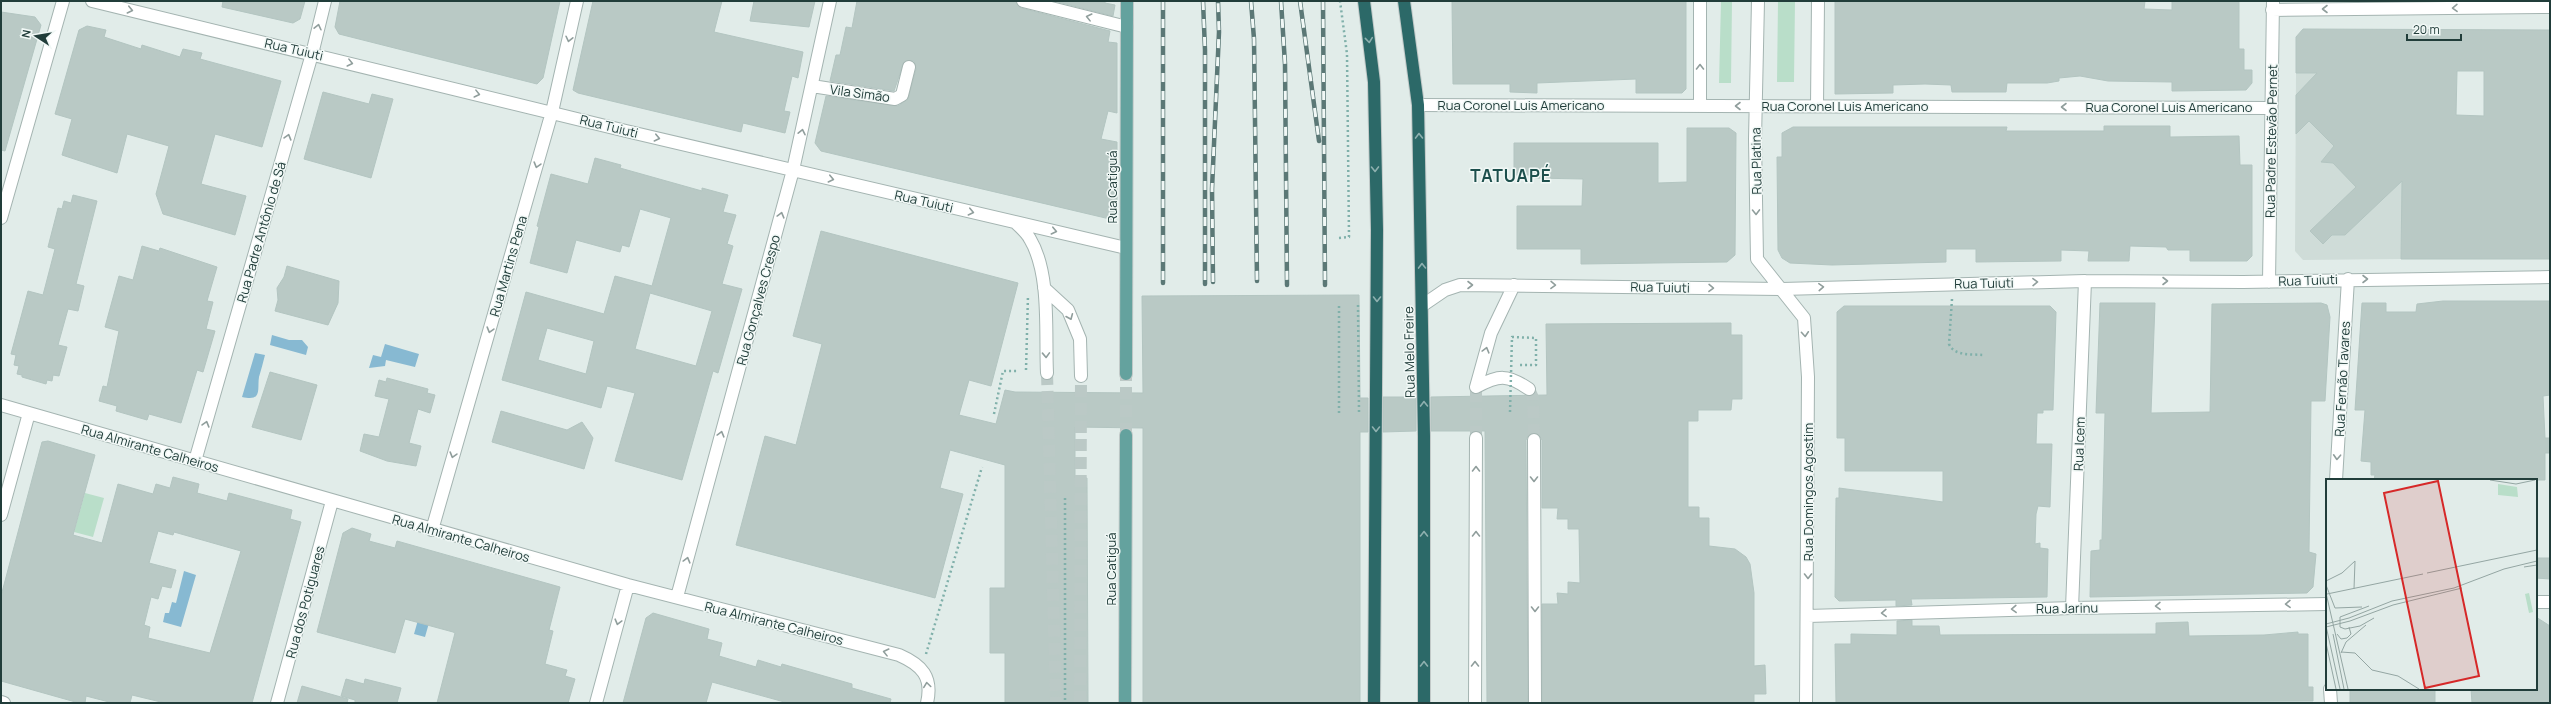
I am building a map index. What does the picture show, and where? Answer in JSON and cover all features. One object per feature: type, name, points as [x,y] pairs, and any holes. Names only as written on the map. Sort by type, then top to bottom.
[{"type":"highway","points":[[1364,1],[1374,82],[1376,222],[1374,703]]},
{"type":"highway","name":"Rua Melo Freire","points":[[1404,1],[1418,104],[1423,305],[1424,703]]},
{"type":"main road","name":"Rua Catiguá","points":[[1126,374],[1127,1]]},
{"type":"main road","name":"Rua Catiguá","points":[[1125,703],[1126,435]]},
{"type":"street","points":[[1,218],[63,1]]},
{"type":"street","name":"Rua Tuiuti","points":[[92,1],[793,170],[1126,248]]},
{"type":"street","name":"Rua Padre Antônio de Sá","points":[[195,461],[312,54],[324,1]]},
{"type":"street","name":"Rua Martins Pena","points":[[432,530],[552,112],[577,1]]},
{"type":"street","name":"Rua Gonçalves Crespo","points":[[676,598],[793,170],[830,1]]},
{"type":"street","points":[[1023,1],[1127,27]]},
{"type":"street","points":[[1700,1],[1700,106]]},
{"type":"street","name":"Rua Platina","points":[[1758,1],[1756,106],[1757,259],[1782,289]]},
{"type":"street","points":[[1817,106],[1818,1]]},
{"type":"street","points":[[2272,5],[2550,7]]},
{"type":"street","name":"Rua Padre Estevão Pernet","points":[[2269,282],[2272,5]]},
{"type":"street","name":"Vila Simão","points":[[812,86],[895,99],[902,95],[909,67]]},
{"type":"street","name":"Rua Coronel Luis Americano","points":[[1418,104],[2272,108]]},
{"type":"street","points":[[1016,223],[1030,238],[1037,253],[1044,288],[1047,373]]},
{"type":"street","name":"Rua Tuiuti","points":[[1423,305],[1444,290],[1460,285],[1782,289],[2085,281],[2269,282],[2348,279],[2550,277]]},
{"type":"street","name":"Rua Fernão Tavares","points":[[2336,479],[2348,279]]},
{"type":"street","name":"Rua Icem","points":[[2072,608],[2085,281]]},
{"type":"street","points":[[1514,285],[1491,333],[1476,388],[1495,378],[1504,377],[1518,381],[1529,389]]},
{"type":"street","points":[[1044,288],[1068,310],[1080,339],[1081,376]]},
{"type":"street","name":"Rua Domingos Agostim","points":[[1782,289],[1804,318],[1808,377],[1808,616],[1806,703]]},
{"type":"street","name":"Rua Almirante Calheiros","points":[[1,405],[432,530],[628,585],[899,655],[922,668]]},
{"type":"street","points":[[1,514],[29,413]]},
{"type":"street","points":[[1475,703],[1476,438]]},
{"type":"street","points":[[1534,440],[1535,703]]},
{"type":"street","name":"Rua dos Potiguares","points":[[277,703],[332,501]]},
{"type":"street","points":[[596,703],[628,585]]},
{"type":"street","points":[[2537,602],[2550,602]]},
{"type":"street","name":"Rua Jarinu","points":[[1808,616],[2072,608],[2326,604]]},
{"type":"street","points":[[922,668],[927,680],[927,703]]},
{"type":"street","points":[[2330,690],[2330,703]]},
{"type":"path","points":[[1339,238],[1349,237],[1347,54],[1340,1]]},
{"type":"path","points":[[1954,284],[1949,344],[1953,350],[1958,352],[1983,355]]},
{"type":"path","points":[[1026,370],[1028,289]]},
{"type":"path","points":[[1339,304],[1339,413]]},
{"type":"path","points":[[1358,305],[1359,413]]},
{"type":"path","points":[[1510,412],[1512,337],[1536,338],[1536,365],[1519,365]]},
{"type":"path","points":[[994,414],[1003,371],[1017,370]]},
{"type":"path","points":[[922,668],[982,467]]},
{"type":"path","points":[[1065,498],[1065,703]]},
{"type":"shaded area","points":[[2296,73],[2404,73],[2401,259],[2303,260],[2295,251]]},
{"type":"green space","points":[[1721,1],[1732,1],[1731,83],[1719,83]]},
{"type":"green space","points":[[1778,1],[1795,1],[1794,82],[1777,82]]},
{"type":"green space","points":[[85,493],[104,498],[93,537],[74,532]]},
{"type":"water","points":[[272,335],[289,340],[302,340],[308,347],[306,355],[270,345]]},
{"type":"water","points":[[385,344],[419,354],[415,367],[386,360],[385,366],[369,368],[373,355],[381,357]]},
{"type":"water","points":[[255,353],[265,355],[259,377],[258,393],[253,398],[242,397]]},
{"type":"water","points":[[184,571],[196,575],[181,627],[163,622],[165,613],[169,613],[172,602],[176,603]]},
{"type":"water","points":[[422,606],[433,609],[425,637],[414,634]]},
{"type":"building","points":[[223,1],[305,1],[300,19],[293,23],[222,7]]},
{"type":"building","points":[[340,1],[560,1],[543,78],[537,84],[339,34],[335,27]]},
{"type":"building","points":[[593,1],[722,1],[714,32],[803,52],[798,78],[792,76],[784,111],[790,112],[785,133],[743,123],[741,132],[578,93],[573,90]]},
{"type":"building","points":[[754,1],[815,1],[809,27],[750,21]]},
{"type":"building","points":[[857,1],[1016,1],[1021,8],[1110,31],[1108,42],[1117,43],[1117,113],[1108,111],[1101,139],[1117,142],[1117,211],[1114,220],[821,151],[815,143],[826,96],[898,106],[908,99],[916,69],[914,61],[904,62],[894,91],[830,81],[836,55],[840,55],[846,27],[852,28]]},
{"type":"building","points":[[1054,1],[1105,1],[1105,3],[1115,5],[1113,16]]},
{"type":"building","points":[[1452,1],[1686,1],[1686,89],[1682,93],[1636,93],[1636,79],[1537,83],[1537,93],[1510,92],[1510,84],[1453,84]]},
{"type":"building","points":[[1835,1],[2145,1],[2144,9],[2172,10],[2172,1],[2239,1],[2239,49],[2244,49],[2244,70],[2252,70],[2252,83],[2246,90],[2172,91],[2172,82],[2108,81],[2080,76],[2059,78],[2059,81],[2047,83],[2007,83],[2006,92],[1952,92],[1951,85],[1925,84],[1893,85],[1893,93],[1835,94]]},
{"type":"building","points":[[1,12],[35,17],[41,25],[5,151],[1,150]]},
{"type":"building","points":[[87,26],[106,30],[104,37],[141,49],[142,45],[180,57],[183,49],[202,53],[200,59],[281,81],[262,147],[215,134],[201,184],[246,196],[235,235],[163,214],[156,194],[169,146],[127,134],[117,173],[62,155],[72,119],[55,114],[79,30]]},
{"type":"building","points":[[2303,29],[2550,30],[2550,259],[2401,259],[2402,181],[2345,235],[2332,235],[2323,244],[2310,231],[2356,187],[2333,163],[2321,162],[2334,146],[2309,121],[2296,134],[2296,95],[2317,73],[2296,73],[2296,37]],"holes":[[[2457,71],[2484,71],[2484,116],[2456,115]]]},
{"type":"building","points":[[323,92],[369,104],[372,94],[393,99],[371,178],[304,159]]},
{"type":"building","points":[[2104,126],[2170,126],[2170,137],[2239,136],[2240,165],[2252,165],[2252,256],[2247,261],[2190,261],[2190,250],[2168,250],[2166,247],[2130,246],[2129,261],[2088,261],[2089,251],[2061,250],[2061,261],[1976,262],[1976,249],[1946,249],[1946,262],[1832,265],[1790,263],[1782,258],[1778,250],[1777,157],[1782,157],[1782,133],[1793,127],[2007,127],[2006,131],[2104,131]]},
{"type":"building","points":[[1687,128],[1729,128],[1736,133],[1735,255],[1727,262],[1581,264],[1581,249],[1517,249],[1517,206],[1582,206],[1583,179],[1535,178],[1535,175],[1514,175],[1514,143],[1658,143],[1658,183],[1687,182]]},
{"type":"building","points":[[595,158],[621,165],[620,168],[702,191],[702,188],[728,195],[723,212],[736,215],[727,244],[733,246],[722,284],[742,289],[718,373],[713,371],[682,480],[615,461],[635,393],[607,386],[601,408],[502,380],[526,292],[604,314],[615,276],[652,286],[671,218],[640,209],[629,247],[622,245],[620,252],[576,240],[567,273],[530,263],[539,227],[537,226],[551,174],[588,184]],"holes":[[[650,293],[712,311],[696,366],[635,349]],[[547,328],[594,341],[586,374],[538,360]]]},
{"type":"building","points":[[73,195],[97,201],[76,284],[84,286],[78,311],[68,309],[58,345],[67,347],[59,376],[53,375],[52,381],[47,380],[46,384],[22,377],[22,375],[17,374],[19,366],[14,365],[16,355],[11,354],[28,291],[43,295],[55,249],[48,247],[58,208],[62,209],[64,201],[71,203]]},
{"type":"building","points":[[821,231],[1018,283],[991,386],[969,380],[959,415],[996,424],[1005,390],[1015,392],[1143,393],[1142,296],[1359,295],[1360,398],[1368,398],[1368,432],[1360,432],[1360,703],[1143,703],[1143,428],[1075,427],[1075,478],[1087,478],[1088,703],[1005,703],[1005,653],[990,653],[990,588],[1005,588],[1005,465],[950,450],[940,488],[963,494],[935,598],[736,545],[765,436],[796,445],[822,344],[793,336]]},
{"type":"building","points":[[142,246],[159,251],[160,248],[217,267],[207,301],[213,302],[206,329],[215,331],[203,372],[197,370],[181,423],[149,414],[147,420],[116,411],[117,406],[99,401],[103,386],[107,387],[119,331],[105,327],[119,276],[133,280]]},
{"type":"building","points":[[287,266],[339,281],[338,303],[328,325],[275,311],[278,300],[277,288],[284,277]]},
{"type":"building","points":[[2443,301],[2550,301],[2550,395],[2543,396],[2545,438],[2550,438],[2550,453],[2545,453],[2545,480],[2374,479],[2375,475],[2371,475],[2371,462],[2361,461],[2365,410],[2355,410],[2362,303],[2386,303],[2386,312],[2416,312],[2417,304]]},
{"type":"building","points":[[2100,303],[2155,303],[2151,413],[2210,412],[2212,304],[2321,303],[2327,305],[2330,317],[2325,401],[2311,401],[2309,552],[2316,554],[2313,587],[2307,593],[2090,597],[2091,551],[2100,550],[2100,540],[2102,540],[2105,413],[2096,413]]},
{"type":"building","points":[[1844,306],[2050,306],[2056,312],[2053,410],[2043,410],[2043,413],[2037,413],[2036,444],[2052,444],[2050,507],[2038,506],[2036,514],[2035,544],[2040,543],[2040,548],[2048,549],[2047,597],[1911,599],[1912,605],[1896,606],[1896,600],[1839,601],[1835,597],[1836,498],[1839,498],[1839,488],[1943,502],[1943,471],[1845,471],[1845,438],[1837,438],[1837,312]]},
{"type":"building","points":[[1731,323],[1731,335],[1742,335],[1742,399],[1732,399],[1731,410],[1698,410],[1698,421],[1688,421],[1688,507],[1699,507],[1699,518],[1709,518],[1709,546],[1735,549],[1746,557],[1750,564],[1754,593],[1754,666],[1765,665],[1766,694],[1754,694],[1754,703],[1542,703],[1542,604],[1558,604],[1557,593],[1568,594],[1568,582],[1580,583],[1579,529],[1568,529],[1568,519],[1557,519],[1558,508],[1542,508],[1542,440],[1538,434],[1534,433],[1528,436],[1526,440],[1528,703],[1487,703],[1485,431],[1431,431],[1431,397],[1547,395],[1546,324]]},
{"type":"building","points":[[270,372],[317,385],[301,440],[252,427]]},
{"type":"building","points":[[387,378],[428,389],[427,393],[435,395],[430,413],[418,409],[409,443],[421,446],[416,466],[387,461],[360,451],[364,434],[379,437],[389,399],[375,396],[379,380],[386,382]]},
{"type":"building","points":[[1383,397],[1416,397],[1416,431],[1383,432]]},
{"type":"building","points":[[501,411],[567,430],[582,422],[593,438],[584,469],[492,442]]},
{"type":"building","points":[[48,441],[95,455],[73,535],[102,543],[118,484],[153,494],[156,484],[170,488],[173,477],[199,484],[197,493],[227,501],[229,493],[292,510],[290,519],[301,522],[252,703],[165,703],[132,695],[130,703],[113,703],[86,696],[85,703],[79,703],[1,681],[1,596],[42,442]],"holes":[[[158,531],[173,535],[174,532],[241,551],[210,653],[148,638],[150,627],[144,625],[151,597],[158,599],[162,586],[171,588],[176,570],[149,563]]]},
{"type":"building","points":[[352,528],[371,534],[369,541],[395,548],[397,541],[560,587],[549,630],[553,631],[545,664],[567,670],[565,676],[575,679],[568,703],[437,703],[455,633],[453,632],[405,619],[395,653],[317,632],[343,533]]},
{"type":"building","points":[[2537,558],[2550,558],[2550,579],[2537,578]]},
{"type":"building","points":[[653,613],[709,629],[707,639],[722,643],[719,656],[756,667],[758,660],[781,667],[782,664],[852,684],[852,688],[891,699],[890,703],[788,703],[712,682],[706,703],[623,703],[646,618]]},
{"type":"building","points":[[2537,618],[2550,626],[2550,703],[2472,703],[2471,690],[2537,690]]},
{"type":"building","points":[[1912,620],[1912,626],[1939,626],[1940,635],[2156,634],[2156,623],[2188,622],[2189,636],[2264,635],[2298,632],[2298,634],[2308,634],[2308,687],[2313,687],[2313,701],[1836,703],[1835,644],[1851,644],[1851,634],[1897,635],[1897,621]]},
{"type":"building","points":[[346,679],[364,684],[365,679],[401,688],[397,703],[355,703],[355,700],[341,696]]},
{"type":"building","points":[[302,686],[348,699],[347,703],[297,703]]},
{"type":"building","points":[[2350,690],[2435,690],[2435,703],[2350,703]]},
{"type":"tunnel","points":[[1047,373],[1056,703]]},
{"type":"tunnel","points":[[1126,374],[1126,435]]},
{"type":"tunnel","points":[[1080,703],[1081,376]]},
{"type":"tunnel","points":[[1476,387],[1476,438]]},
{"type":"tunnel","points":[[1529,389],[1533,398],[1534,440]]},
{"type":"railway","points":[[1163,1],[1163,283]]},
{"type":"railway","points":[[1203,1],[1205,50],[1205,284]]},
{"type":"railway","points":[[1213,282],[1212,189],[1219,32],[1218,1]]},
{"type":"railway","points":[[1251,1],[1254,39],[1257,281]]},
{"type":"railway","points":[[1281,1],[1285,64],[1287,285]]},
{"type":"railway","points":[[1300,1],[1319,141]]},
{"type":"railway","points":[[1323,1],[1325,285]]},
{"type":"district","name":"TATUAPÉ","points":[[1511,175]]}]
